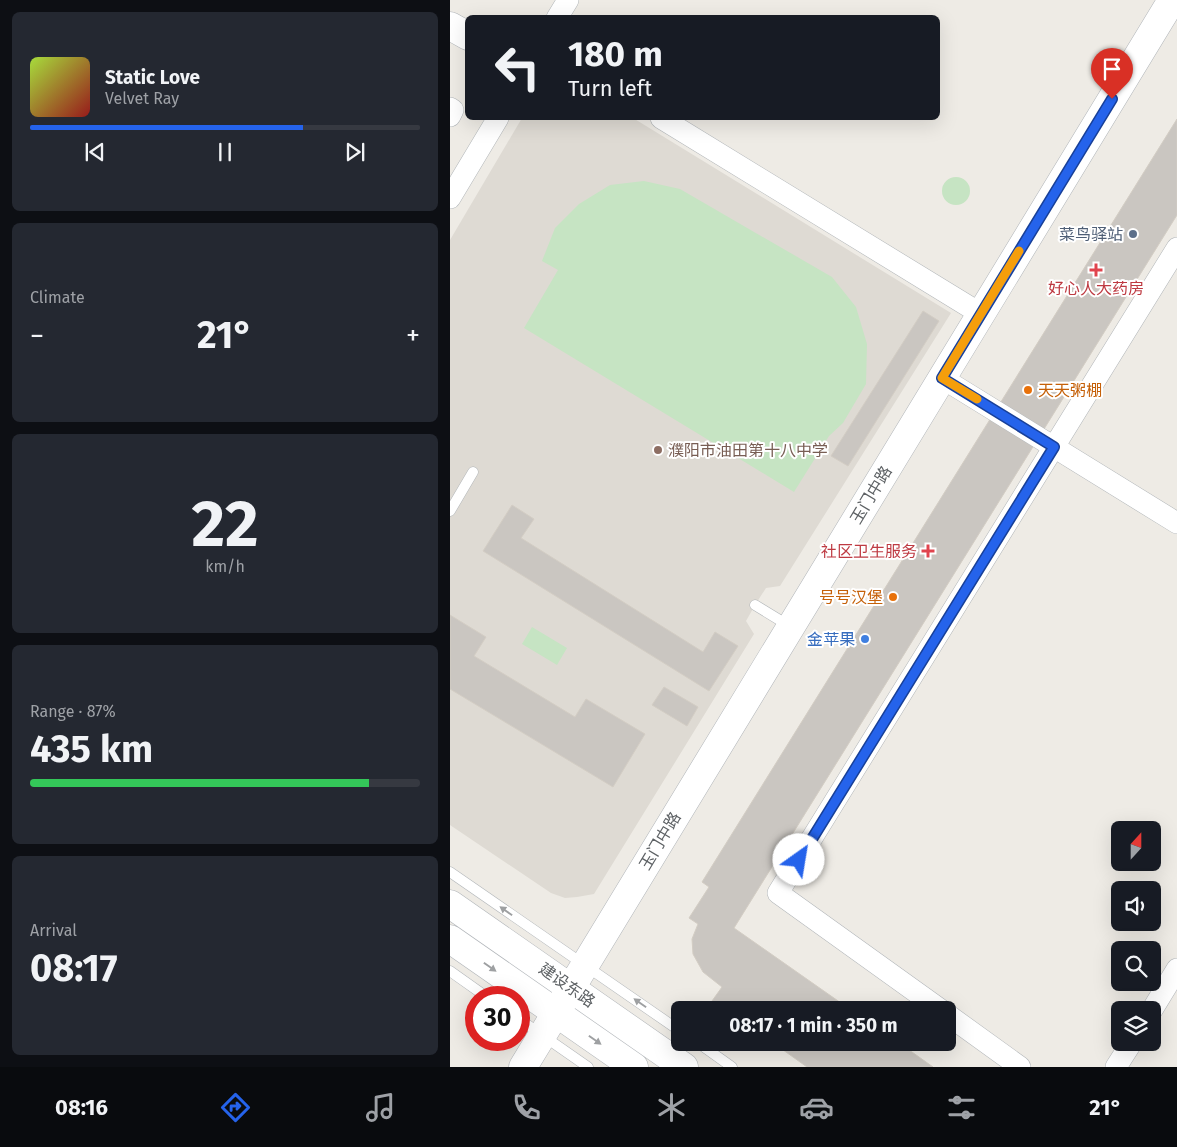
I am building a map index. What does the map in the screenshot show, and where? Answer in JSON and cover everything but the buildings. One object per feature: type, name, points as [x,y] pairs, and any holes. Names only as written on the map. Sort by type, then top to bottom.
[{"type":"street","points":[[560,15],[568,0]]},
{"type":"street","points":[[1172,0],[1177,3]]},
{"type":"street","name":"玉门中路","points":[[523,1067],[1172,0]]},
{"type":"street","points":[[450,26],[465,34]]},
{"type":"street","points":[[450,108],[453,110],[450,116]]},
{"type":"street","points":[[450,198],[497,120]]},
{"type":"street","points":[[664,120],[981,314]]},
{"type":"street","points":[[929,1001],[778,892],[1177,248]]},
{"type":"street","points":[[942,378],[1177,523]]},
{"type":"street","name":"建设东路","points":[[450,904],[684,1067]]},
{"type":"street","name":"建设东路","points":[[450,939],[549,1024],[634,1067]]},
{"type":"street","points":[[1157,1001],[1177,969]]},
{"type":"street","points":[[956,1021],[1020,1067]]},
{"type":"street","points":[[1116,1067],[1126,1051]]},
{"type":"lane","points":[[450,511],[473,472]]},
{"type":"lane","points":[[755,605],[791,627]]},
{"type":"lane","points":[[450,872],[671,1025]]},
{"type":"lane","points":[[450,971],[471,986]]},
{"type":"lane","points":[[530,1021],[549,1024],[588,1067]]},
{"type":"lane","points":[[710,1051],[732,1067]]},
{"type":"shaded area","name":"濮阳市油田第十八中学","points":[[521,120],[636,120],[951,313],[780,586],[766,588],[755,605],[746,621],[754,634],[594,894],[565,898],[551,893],[450,825],[450,240]]},
{"type":"green space","points":[[956,177],[966,181],[970,191],[966,201],[956,205],[946,201],[942,191],[946,181]]},
{"type":"green space","points":[[644,181],[680,189],[832,277],[856,307],[867,344],[866,384],[843,423],[829,436],[794,492],[524,328],[558,270],[542,261],[555,228],[579,204],[610,185]]},
{"type":"green space","points":[[532,627],[567,648],[557,665],[522,644]]},
{"type":"slow traffic","points":[[977,399],[942,378],[1019,251]]},
{"type":"place","name":"菜鸟驿站","points":[[1133,234]]},
{"type":"place","name":"好心人大药房","points":[[1096,270]]},
{"type":"place","name":"天天粥棚","points":[[1028,390]]},
{"type":"place","name":"濮阳市油田第十八中学","points":[[658,450]]},
{"type":"place","name":"社区卫生服务","points":[[928,551]]},
{"type":"place","name":"号号汉堡","points":[[893,597]]},
{"type":"place","name":"金苹果","points":[[865,639]]},
{"type":"route","points":[[799,860],[1054,447],[942,378],[1112,99]]}]
